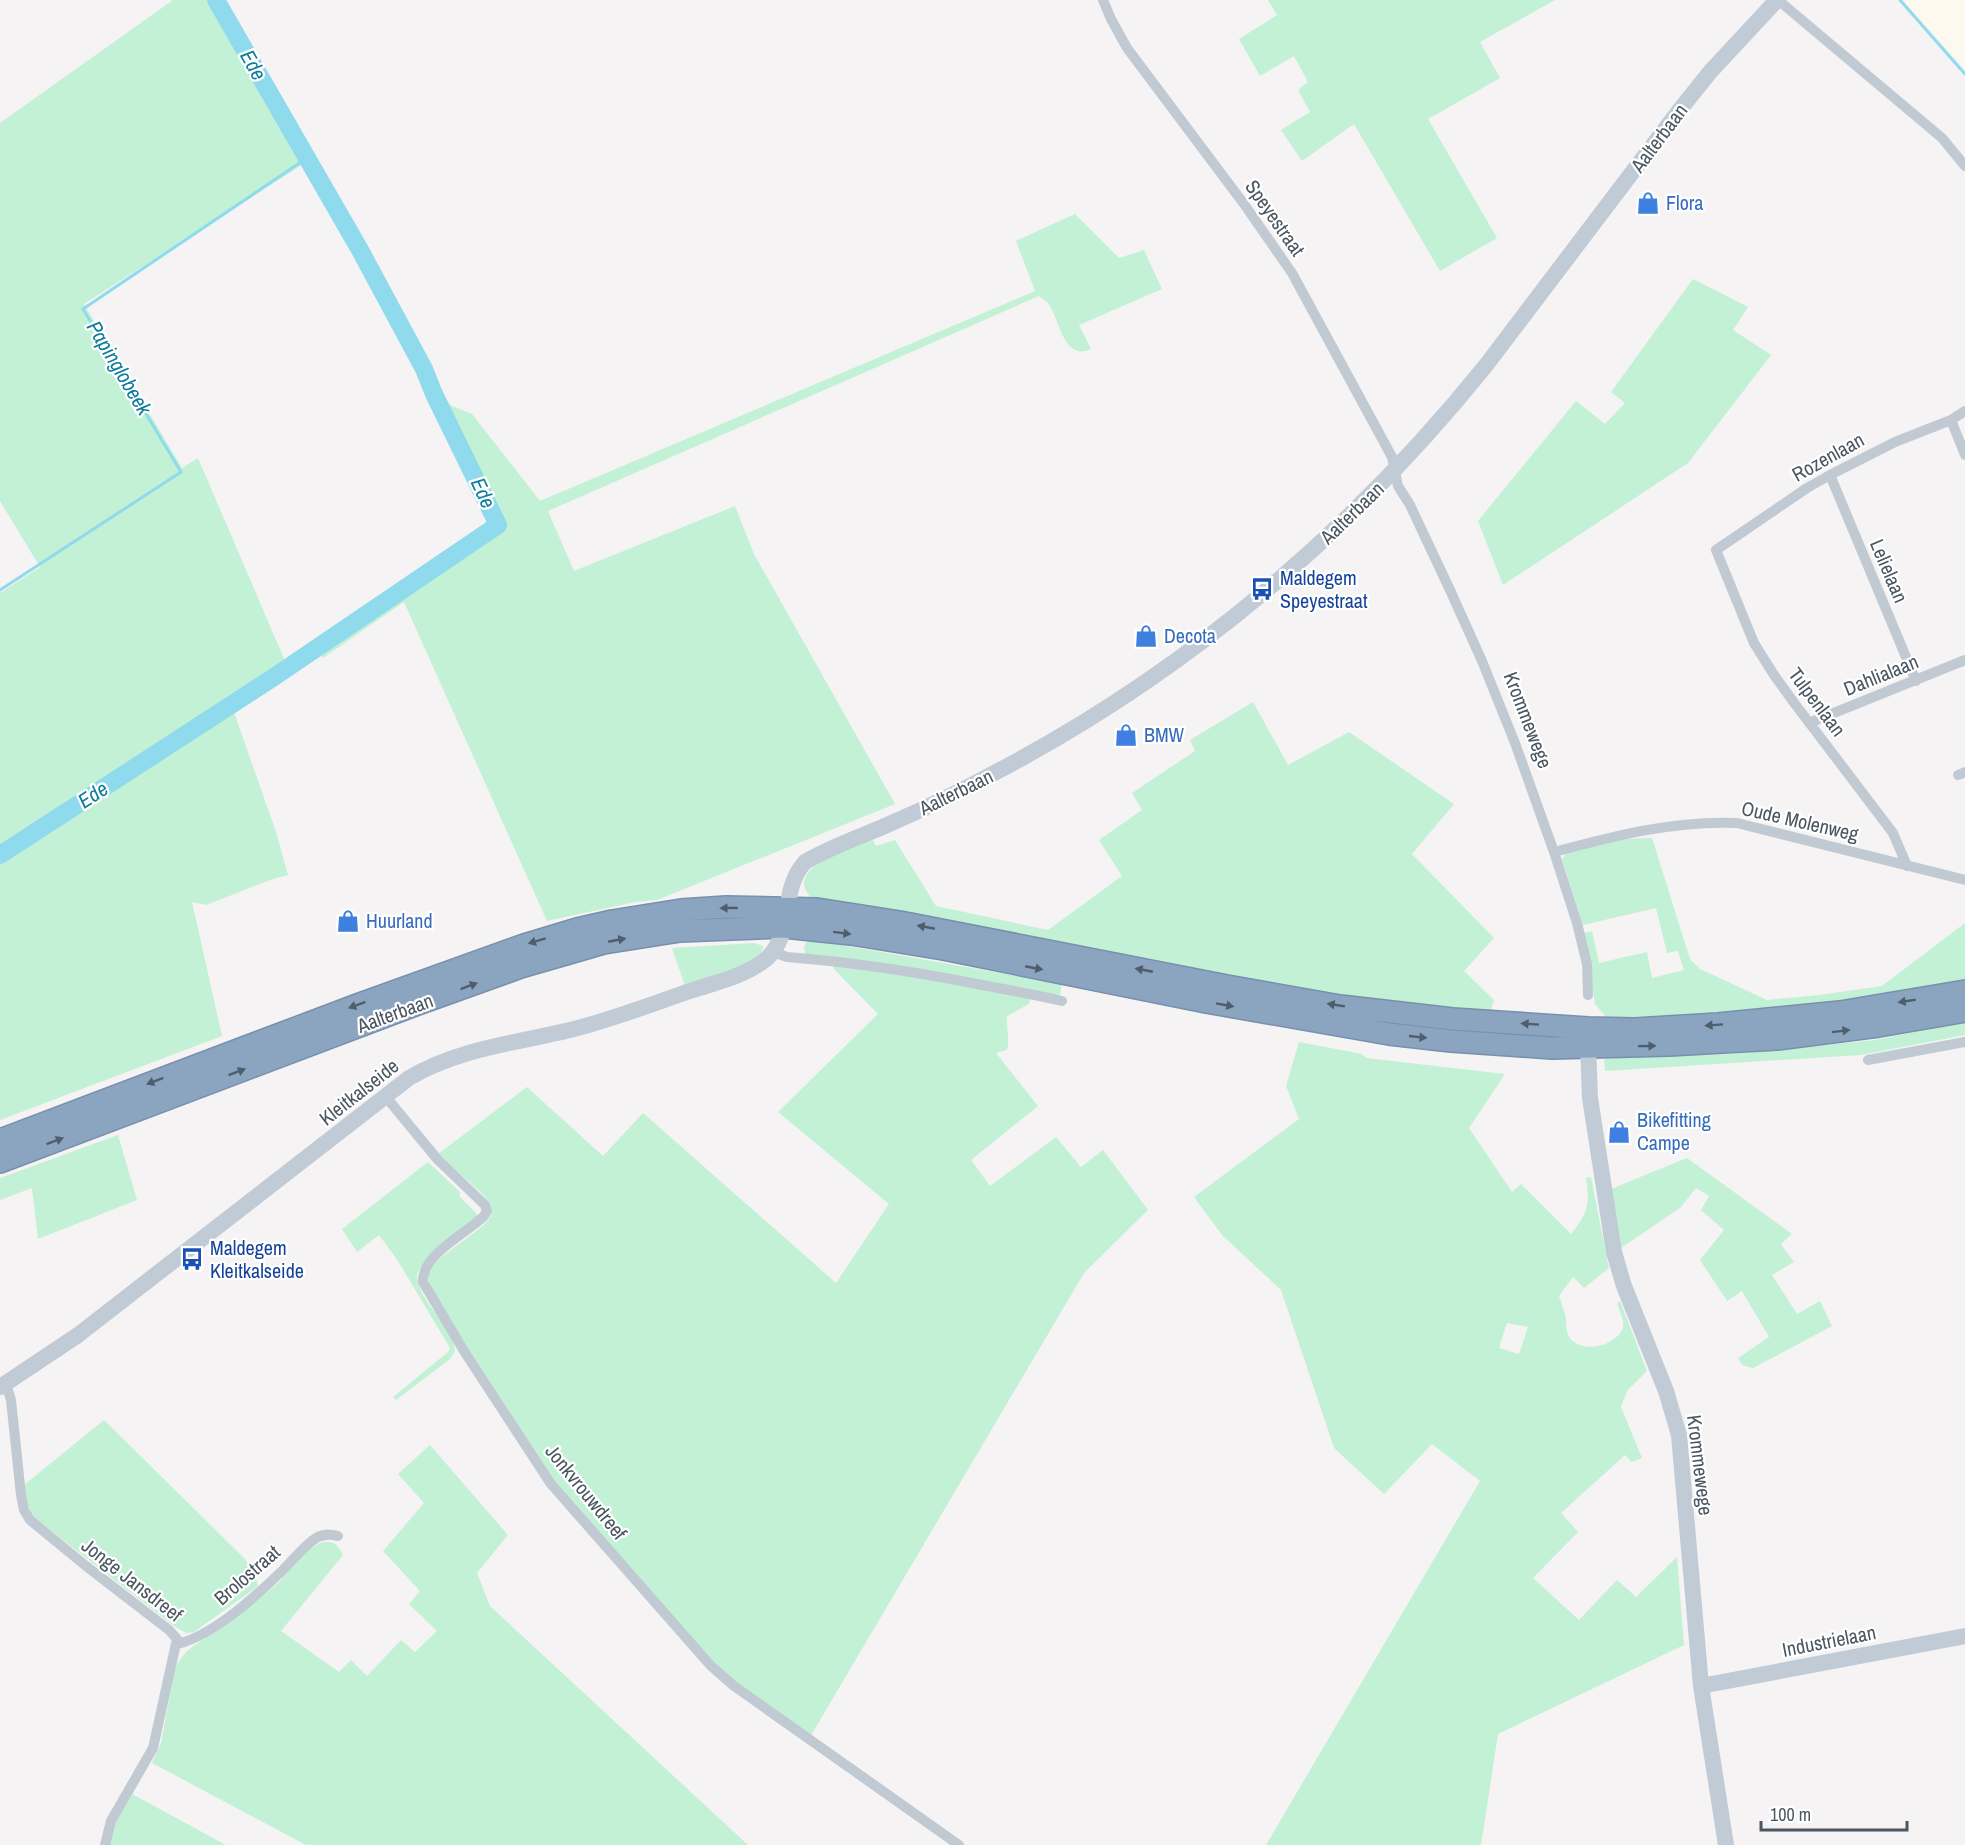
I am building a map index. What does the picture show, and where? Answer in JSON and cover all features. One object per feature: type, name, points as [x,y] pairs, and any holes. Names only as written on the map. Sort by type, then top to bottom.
[{"type":"highway","name":"Aalterbaan","points":[[0,1140],[412,985],[524,945],[577,929],[651,914],[726,907],[786,918]]},
{"type":"highway","points":[[786,918],[817,909],[900,922],[1340,1006],[1669,1046],[1777,1039],[1868,1028],[1965,1011]]},
{"type":"highway","name":"Aalterbaan","points":[[0,1162],[418,1004],[571,951],[638,936],[786,918]]},
{"type":"highway","points":[[1588,1037],[1668,1027],[1794,1017],[1965,991]]},
{"type":"street","name":"Speyestraat","points":[[1103,0],[1127,48],[1244,204],[1292,273],[1392,457],[1395,471]]},
{"type":"street","name":"Aalterbaan","points":[[786,918],[793,879],[805,861],[896,821],[999,771],[1046,744],[1138,686],[1207,638],[1319,546],[1395,471],[1451,409],[1710,72],[1778,0]]},
{"type":"street","points":[[1778,0],[1942,138],[1965,166]]},
{"type":"street","name":"Rozenlaan","points":[[1716,550],[1830,475],[1895,442],[1951,420],[1965,411]]},
{"type":"street","points":[[1951,420],[1965,455]]},
{"type":"street","name":"Krommewege","points":[[1395,471],[1398,486],[1410,505],[1482,661],[1515,743],[1577,922],[1587,964],[1588,995]]},
{"type":"street","name":"Lelielaan","points":[[1830,475],[1916,681]]},
{"type":"street","name":"Tulpenlaan","points":[[1716,550],[1754,643],[1809,723],[1893,833],[1907,866]]},
{"type":"street","name":"Dahlialaan","points":[[1809,723],[1965,660]]},
{"type":"street","name":"Oude Molenweg","points":[[1554,852],[1632,832],[1719,822],[1755,826],[1965,880]]},
{"type":"street","name":"Kleitkalseide","points":[[3,1385],[78,1335],[409,1078],[438,1063],[479,1050],[594,1024],[731,979],[754,968],[773,952],[780,944],[786,918]]},
{"type":"street","points":[[773,952],[787,957],[883,967],[1062,1001]]},
{"type":"street","name":"Krommewege","points":[[1588,1037],[1590,1098],[1614,1252],[1624,1286],[1666,1391],[1679,1435],[1701,1686],[1726,1845]]},
{"type":"street","points":[[1868,1060],[1965,1042]]},
{"type":"street","name":"Jonkvrouwdreef","points":[[386,1097],[438,1160],[485,1205],[487,1211],[484,1216],[434,1256],[423,1273],[423,1282],[464,1351],[551,1484],[711,1666],[734,1686],[959,1845]]},
{"type":"street","name":"Jonge Jansdreef","points":[[3,1385],[11,1400],[21,1495],[24,1510],[30,1520],[169,1630],[178,1644],[169,1671],[153,1748],[111,1821],[105,1845]]},
{"type":"street","name":"Brolostraat","points":[[178,1644],[192,1640],[221,1622],[272,1581],[314,1539],[324,1535],[338,1536]]},
{"type":"street","name":"Industrielaan","points":[[1701,1686],[1965,1636]]},
{"type":"shaded area","points":[[1903,0],[1965,0],[1965,69]]},
{"type":"green space","points":[[173,0],[211,0],[305,163],[84,304],[182,468],[198,458],[285,661],[229,698],[276,832],[288,875],[206,905],[192,902],[222,1036],[0,1120],[0,593],[40,567],[0,501],[0,123]]},
{"type":"green space","points":[[1268,0],[1555,0],[1480,42],[1500,78],[1428,119],[1497,238],[1440,271],[1354,124],[1302,161],[1281,130],[1310,112],[1298,90],[1308,82],[1294,56],[1260,76],[1239,39],[1277,15]]},
{"type":"green space","points":[[1075,214],[1119,258],[1144,250],[1162,289],[1079,325],[1091,349],[1082,352],[1069,345],[1049,305],[1039,296],[548,511],[574,571],[735,506],[754,554],[895,804],[657,900],[635,902],[547,921],[404,602],[323,658],[312,644],[493,523],[455,449],[463,444],[441,401],[444,400],[472,414],[540,501],[1035,291],[1016,241]]},
{"type":"green space","points":[[1693,279],[1748,307],[1733,330],[1771,355],[1688,463],[1503,585],[1478,521],[1576,401],[1605,424],[1625,403],[1611,392]]},
{"type":"green space","points":[[1253,702],[1288,765],[1349,732],[1454,804],[1412,854],[1494,938],[1464,971],[1494,1000],[1490,1013],[1343,997],[1009,932],[813,899],[805,888],[805,878],[811,869],[835,853],[871,837],[876,846],[895,840],[936,906],[1048,930],[1122,876],[1099,840],[1142,810],[1132,793],[1195,751],[1190,740]]},
{"type":"green space","points":[[1652,838],[1690,959],[1700,969],[1767,1000],[1882,986],[1965,923],[1965,981],[1788,1010],[1607,1018],[1595,1004],[1584,933],[1592,931],[1599,963],[1647,952],[1652,978],[1684,970],[1678,951],[1667,953],[1656,908],[1583,925],[1562,859],[1567,852],[1626,839]]},
{"type":"green space","points":[[808,939],[1062,984],[1060,996],[1032,992],[1029,1004],[1007,1016],[1007,1050],[996,1053],[1038,1106],[971,1160],[990,1186],[1056,1137],[1081,1167],[1103,1150],[1148,1210],[1084,1273],[810,1737],[714,1665],[568,1501],[431,1291],[428,1276],[440,1258],[482,1227],[492,1213],[486,1198],[438,1154],[527,1087],[603,1156],[643,1113],[836,1283],[889,1204],[778,1112],[878,1014],[833,968],[834,958],[805,954],[804,947]]},
{"type":"green space","points":[[754,943],[763,946],[761,953],[754,960],[718,976],[685,986],[672,948]]},
{"type":"green space","points":[[1965,1022],[1965,1035],[1861,1055],[1605,1071],[1604,1058],[1732,1054],[1875,1040]]},
{"type":"green space","points":[[1299,1042],[1362,1054],[1366,1058],[1505,1074],[1469,1128],[1512,1192],[1521,1184],[1571,1234],[1584,1214],[1588,1195],[1586,1178],[1591,1177],[1609,1268],[1584,1288],[1573,1277],[1559,1296],[1568,1334],[1575,1342],[1589,1347],[1612,1341],[1623,1327],[1617,1303],[1620,1301],[1647,1371],[1627,1391],[1621,1407],[1642,1458],[1632,1462],[1625,1455],[1561,1513],[1578,1532],[1533,1578],[1579,1620],[1617,1580],[1636,1597],[1677,1557],[1684,1645],[1498,1734],[1481,1845],[1266,1845],[1480,1481],[1432,1444],[1384,1494],[1334,1448],[1281,1290],[1222,1235],[1194,1197],[1299,1119],[1286,1086]],"holes":[[[1507,1323],[1528,1327],[1519,1354],[1499,1348]]]},
{"type":"green space","points":[[118,1135],[137,1200],[38,1239],[32,1188],[0,1200],[0,1178]]},
{"type":"green space","points":[[1687,1158],[1792,1234],[1781,1244],[1794,1262],[1772,1275],[1797,1314],[1820,1301],[1832,1326],[1753,1368],[1742,1365],[1738,1358],[1769,1337],[1742,1291],[1727,1301],[1700,1260],[1724,1230],[1701,1210],[1709,1196],[1696,1188],[1680,1208],[1621,1248],[1611,1189]]},
{"type":"green space","points":[[428,1162],[460,1192],[460,1197],[479,1216],[433,1254],[424,1263],[417,1277],[422,1293],[447,1330],[455,1351],[450,1359],[396,1400],[393,1397],[450,1348],[398,1261],[379,1235],[357,1252],[342,1229]]},
{"type":"green space","points":[[104,1420],[245,1559],[256,1577],[258,1586],[194,1632],[186,1633],[174,1626],[32,1516],[24,1485]]},
{"type":"green space","points":[[430,1445],[508,1535],[477,1573],[490,1606],[748,1845],[306,1845],[152,1763],[161,1743],[175,1669],[182,1657],[190,1648],[270,1590],[303,1556],[322,1542],[334,1543],[343,1555],[281,1631],[339,1672],[351,1660],[367,1676],[401,1640],[415,1652],[437,1631],[409,1604],[420,1591],[383,1551],[424,1503],[398,1474]]},
{"type":"green space","points":[[132,1794],[226,1845],[109,1845],[112,1829]]},
{"type":"waterway","name":"Ede","points":[[0,855],[274,677],[498,525],[424,369],[360,250],[216,0]]},
{"type":"waterway","points":[[1900,0],[1965,74]]},
{"type":"waterway","name":"Papinglobeek","points":[[0,590],[181,472],[83,309],[306,157]]},
{"type":"place","name":"Flora","points":[[1648,203]]},
{"type":"place","name":"Maldegem Speyestraat","points":[[1262,589]]},
{"type":"place","name":"Decota","points":[[1146,636]]},
{"type":"place","name":"BMW","points":[[1126,735]]},
{"type":"place","name":"Huurland","points":[[348,921]]},
{"type":"place","name":"Bikefitting Campe","points":[[1619,1132]]},
{"type":"place","name":"Maldegem Kleitkalseide","points":[[192,1259]]}]
